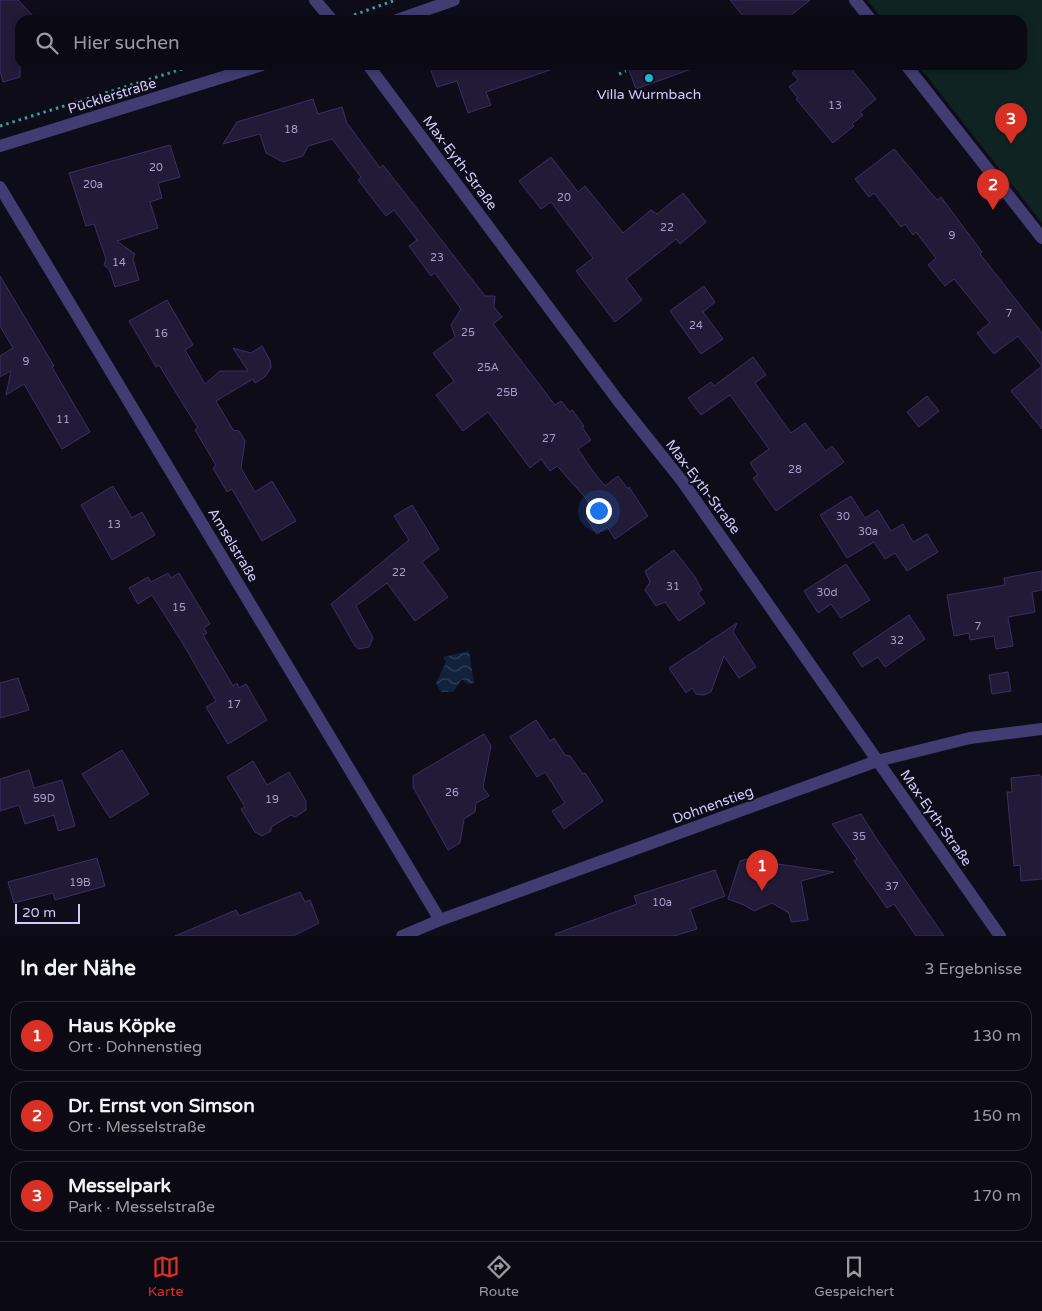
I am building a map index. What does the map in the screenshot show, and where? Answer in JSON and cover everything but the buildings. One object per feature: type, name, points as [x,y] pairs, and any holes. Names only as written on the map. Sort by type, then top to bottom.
[{"type":"street","points":[[315,0],[333,15]]},
{"type":"street","points":[[411,15],[454,0]]},
{"type":"street","points":[[855,0],[867,15]]},
{"type":"street","name":"Pücklerstraße","points":[[0,146],[246,70]]},
{"type":"street","name":"Max-Eyth-Straße","points":[[372,70],[619,402],[682,481],[1000,936]]},
{"type":"street","points":[[910,70],[1042,238]]},
{"type":"street","name":"Amselstraße","points":[[0,187],[440,920]]},
{"type":"street","name":"Dohnenstieg","points":[[402,936],[440,920],[877,761],[970,738],[1042,729]]},
{"type":"path","points":[[350,15],[396,0]]},
{"type":"path","points":[[0,126],[179,70]]},
{"type":"path","points":[[619,74],[626,71]]},
{"type":"green space","points":[[867,0],[1042,0],[1042,223],[922,70],[1027,70],[1027,15],[879,15]]},
{"type":"water","points":[[469,651],[474,683],[468,684],[462,679],[453,692],[441,692],[436,683],[446,662],[443,657]]},
{"type":"place","name":"Villa Wurmbach","points":[[649,78]]},
{"type":"place","name":"Messelpark","points":[[1011,144]]},
{"type":"place","name":"Dr. Ernst von Simson","points":[[993,210]]},
{"type":"place","name":"Haus Köpke","points":[[762,891]]}]
